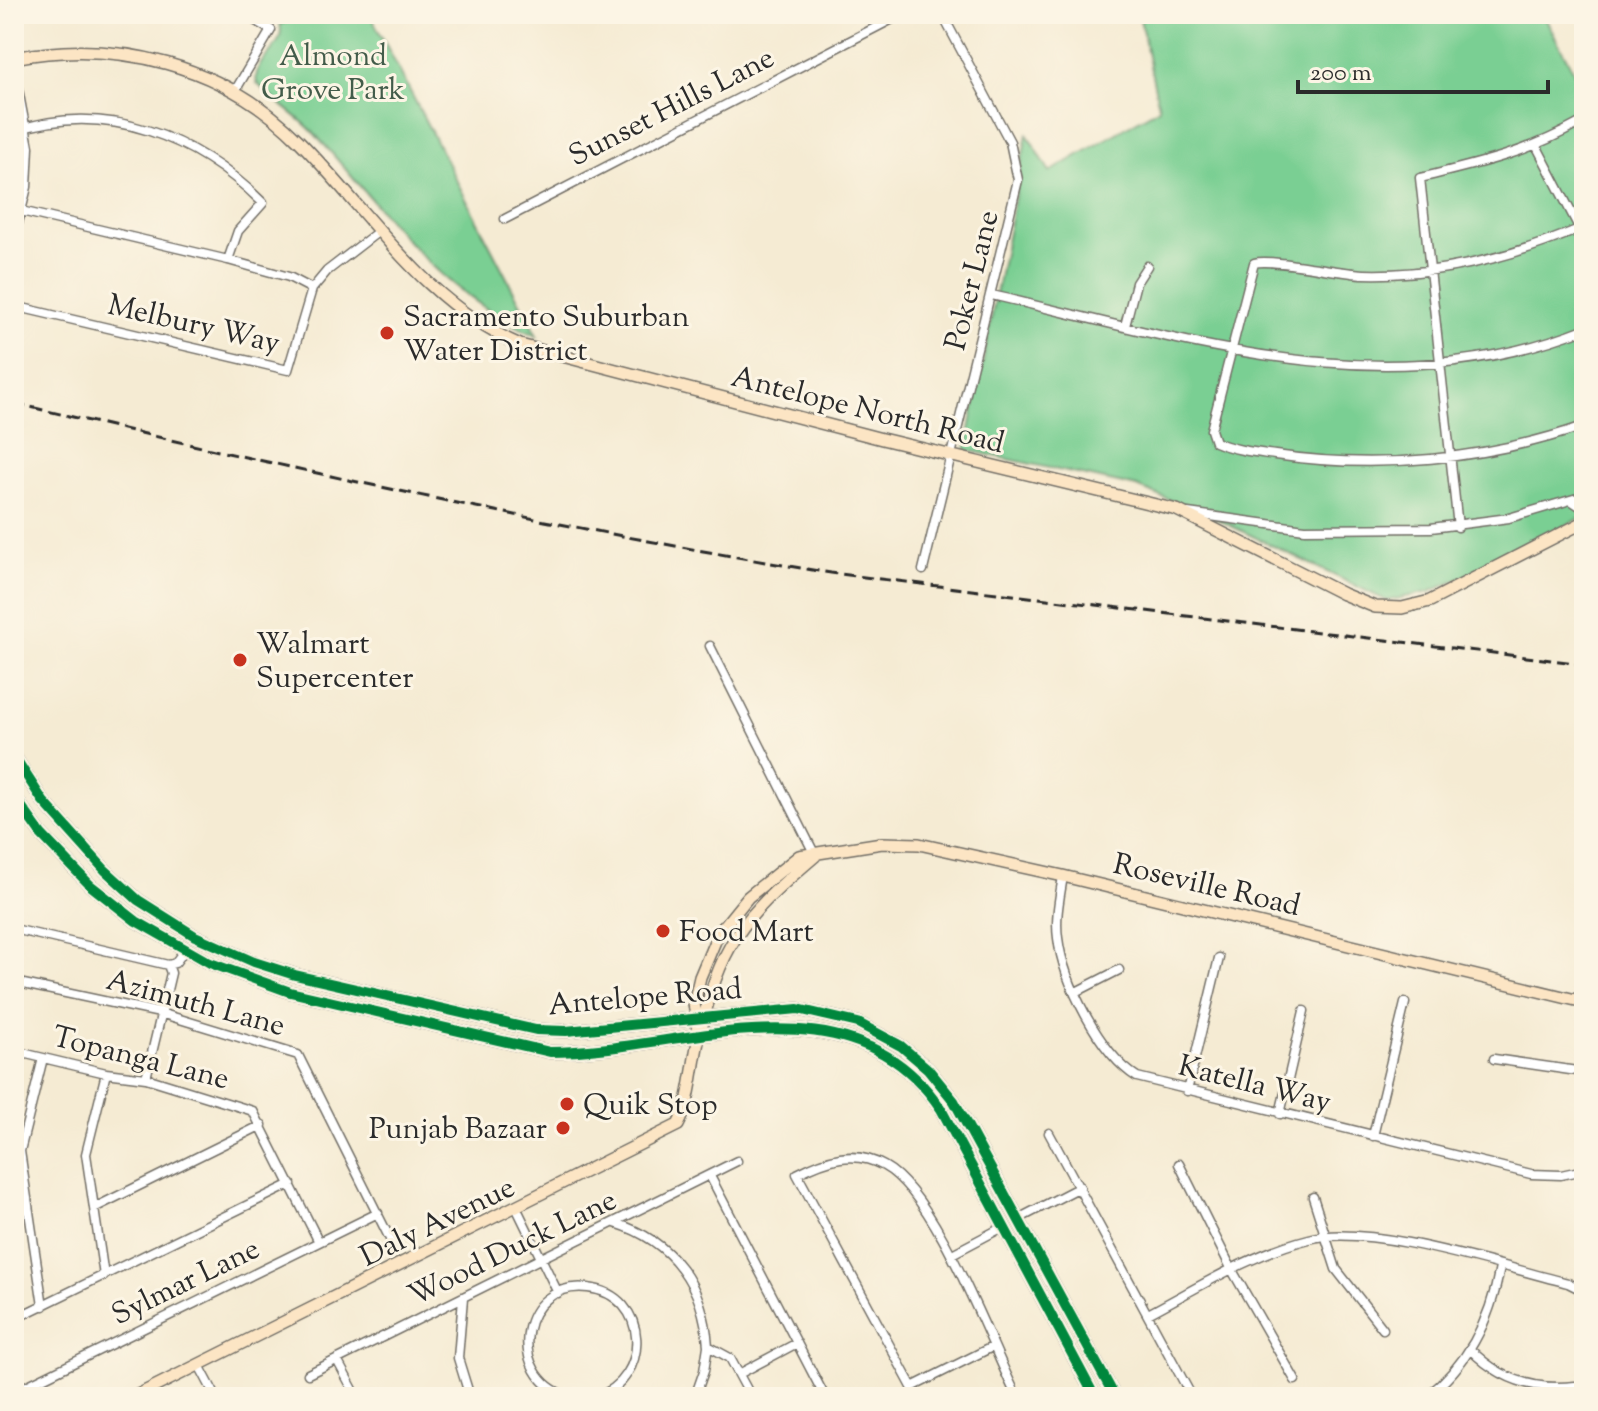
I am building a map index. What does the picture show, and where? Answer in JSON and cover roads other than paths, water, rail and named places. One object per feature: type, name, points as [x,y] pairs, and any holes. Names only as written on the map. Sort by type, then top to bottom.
[{"type":"main road","name":"Antelope North Road","points":[[14,58],[61,51],[119,53],[172,64],[235,91],[299,140],[438,295],[479,324],[520,345],[1183,512],[1343,594],[1388,608],[1430,601],[1584,522]]},
{"type":"main road","name":"Antelope Road","points":[[14,756],[31,784],[92,858],[138,900],[195,936],[254,962],[515,1027],[550,1031],[783,1009],[813,1011],[858,1023],[901,1046],[928,1069],[954,1101],[1115,1397]]},
{"type":"main road","points":[[14,796],[31,784]]},
{"type":"main road","name":"Antelope Road","points":[[14,796],[41,834],[90,885],[136,921],[184,951],[260,984],[550,1052],[798,1028],[840,1034],[866,1044],[905,1069],[931,1094],[1095,1397]]},
{"type":"main road","name":"Roseville Road","points":[[699,1037],[700,1017],[718,968],[748,916],[789,875],[815,855],[866,844],[909,843],[1063,876],[1345,941],[1584,1002]]},
{"type":"main road","points":[[184,951],[198,946],[242,965],[254,962]]},
{"type":"main road","points":[[260,984],[276,977],[325,989],[337,985]]},
{"type":"main road","points":[[342,1005],[345,998],[352,996],[398,1006],[411,1002]]},
{"type":"main road","name":"Daly Avenue","points":[[134,1397],[517,1209],[678,1125],[699,1037]]},
{"type":"main road","points":[[979,1178],[1020,1218]]},
{"type":"main road","points":[[1005,1226],[1047,1268]]},
{"type":"street","points":[[235,91],[271,30],[244,14]]},
{"type":"street","name":"Sunset Hills Lane","points":[[505,219],[902,14]]},
{"type":"street","name":"Poker Lane","points":[[923,570],[1017,191],[1018,169],[1010,142],[942,14]]},
{"type":"street","points":[[14,68],[27,127],[29,170],[14,239]]},
{"type":"street","points":[[14,131],[87,120],[128,125],[167,136],[208,156],[263,203],[238,231],[228,260]]},
{"type":"street","points":[[1458,527],[1453,456],[1420,178],[1462,170],[1537,147],[1580,123]]},
{"type":"street","points":[[1537,147],[1582,233],[1506,255],[1430,270],[1366,274],[1307,269],[1263,261],[1254,263],[1211,430],[1215,442],[1229,448],[1299,458],[1376,462],[1453,456],[1529,444],[1584,426]]},
{"type":"street","points":[[21,211],[228,260],[289,277],[312,289]]},
{"type":"street","name":"Melbury Way","points":[[14,250],[17,273],[14,304],[288,370],[312,289],[327,271],[379,231]]},
{"type":"street","points":[[1125,326],[1136,283],[1147,266]]},
{"type":"street","points":[[992,295],[1231,351],[1324,365],[1441,364],[1509,352],[1584,329]]},
{"type":"street","points":[[1183,512],[1305,529],[1458,527],[1520,516],[1584,496]]},
{"type":"street","points":[[1572,501],[1584,509]]},
{"type":"street","points":[[710,646],[815,855]]},
{"type":"street","name":"Katella Way","points":[[1063,876],[1057,936],[1063,962],[1103,1045],[1118,1064],[1148,1082],[1531,1174],[1561,1175],[1584,1170]]},
{"type":"street","points":[[14,929],[168,965],[175,963],[184,951]]},
{"type":"street","points":[[1187,1091],[1219,958]]},
{"type":"street","points":[[146,1078],[171,973],[168,965]]},
{"type":"street","points":[[1076,992],[1119,970]]},
{"type":"street","name":"Azimuth Lane","points":[[14,982],[160,1013],[298,1055],[393,1245]]},
{"type":"street","points":[[1373,1136],[1405,1003]]},
{"type":"street","points":[[1280,1114],[1304,1011]]},
{"type":"street","name":"Topanga Lane","points":[[14,1051],[106,1073],[146,1078],[248,1109],[262,1125],[319,1242]]},
{"type":"street","points":[[43,1058],[20,1151],[43,1306]]},
{"type":"street","points":[[1494,1059],[1584,1072]]},
{"type":"street","points":[[104,1276],[86,1154],[106,1073]]},
{"type":"street","points":[[94,1208],[262,1125]]},
{"type":"street","points":[[1049,1133],[1192,1397]]},
{"type":"street","points":[[992,1347],[912,1387],[797,1174],[838,1157],[858,1157],[883,1165],[912,1191],[952,1254],[1017,1397]]},
{"type":"street","name":"Wood Duck Lane","points":[[308,1374],[737,1161]]},
{"type":"street","points":[[1179,1164],[1232,1270],[1295,1380]]},
{"type":"street","points":[[710,1176],[825,1397]]},
{"type":"street","points":[[14,1319],[291,1184]]},
{"type":"street","points":[[1020,1218],[1080,1187]]},
{"type":"street","points":[[1313,1197],[1336,1269],[1383,1329]]},
{"type":"street","points":[[517,1209],[558,1293]]},
{"type":"street","name":"Sylmar Lane","points":[[14,1392],[378,1213]]},
{"type":"street","points":[[614,1223],[651,1238],[672,1256],[693,1283],[704,1312],[708,1346],[695,1397]]},
{"type":"street","points":[[952,1254],[1005,1226]]},
{"type":"street","points":[[1148,1314],[1290,1244],[1325,1236],[1381,1238],[1584,1291]]},
{"type":"street","points":[[1426,1397],[1470,1349],[1487,1318],[1500,1267]]},
{"type":"street","points":[[569,1397],[541,1380],[528,1353],[528,1332],[535,1313],[558,1293],[578,1288],[598,1290],[623,1306],[634,1324],[638,1343],[634,1363],[623,1381],[608,1395],[596,1397]]},
{"type":"street","points":[[456,1397],[468,1393],[457,1345],[463,1298]]},
{"type":"street","points":[[739,1374],[797,1343]]},
{"type":"street","points":[[708,1346],[730,1358],[751,1397]]},
{"type":"street","points":[[1470,1349],[1497,1372],[1538,1387],[1575,1386]]},
{"type":"street","points":[[337,1360],[357,1397]]},
{"type":"street","points":[[199,1365],[216,1397]]},
{"type":"street","points":[[1535,1397],[1538,1387]]},
{"type":"railway","points":[[14,403],[421,496],[625,537],[831,573],[1584,664]]},
{"type":"place","name":"Sacramento Suburban Water District","points":[[387,333]]},
{"type":"place","name":"Walmart Supercenter","points":[[240,660]]},
{"type":"place","name":"Food Mart","points":[[663,931]]},
{"type":"place","name":"Quik Stop","points":[[567,1104]]},
{"type":"place","name":"Punjab Bazaar","points":[[563,1128]]},
{"type":"park label","name":"Almond Grove Park","points":[[333,72]]}]
